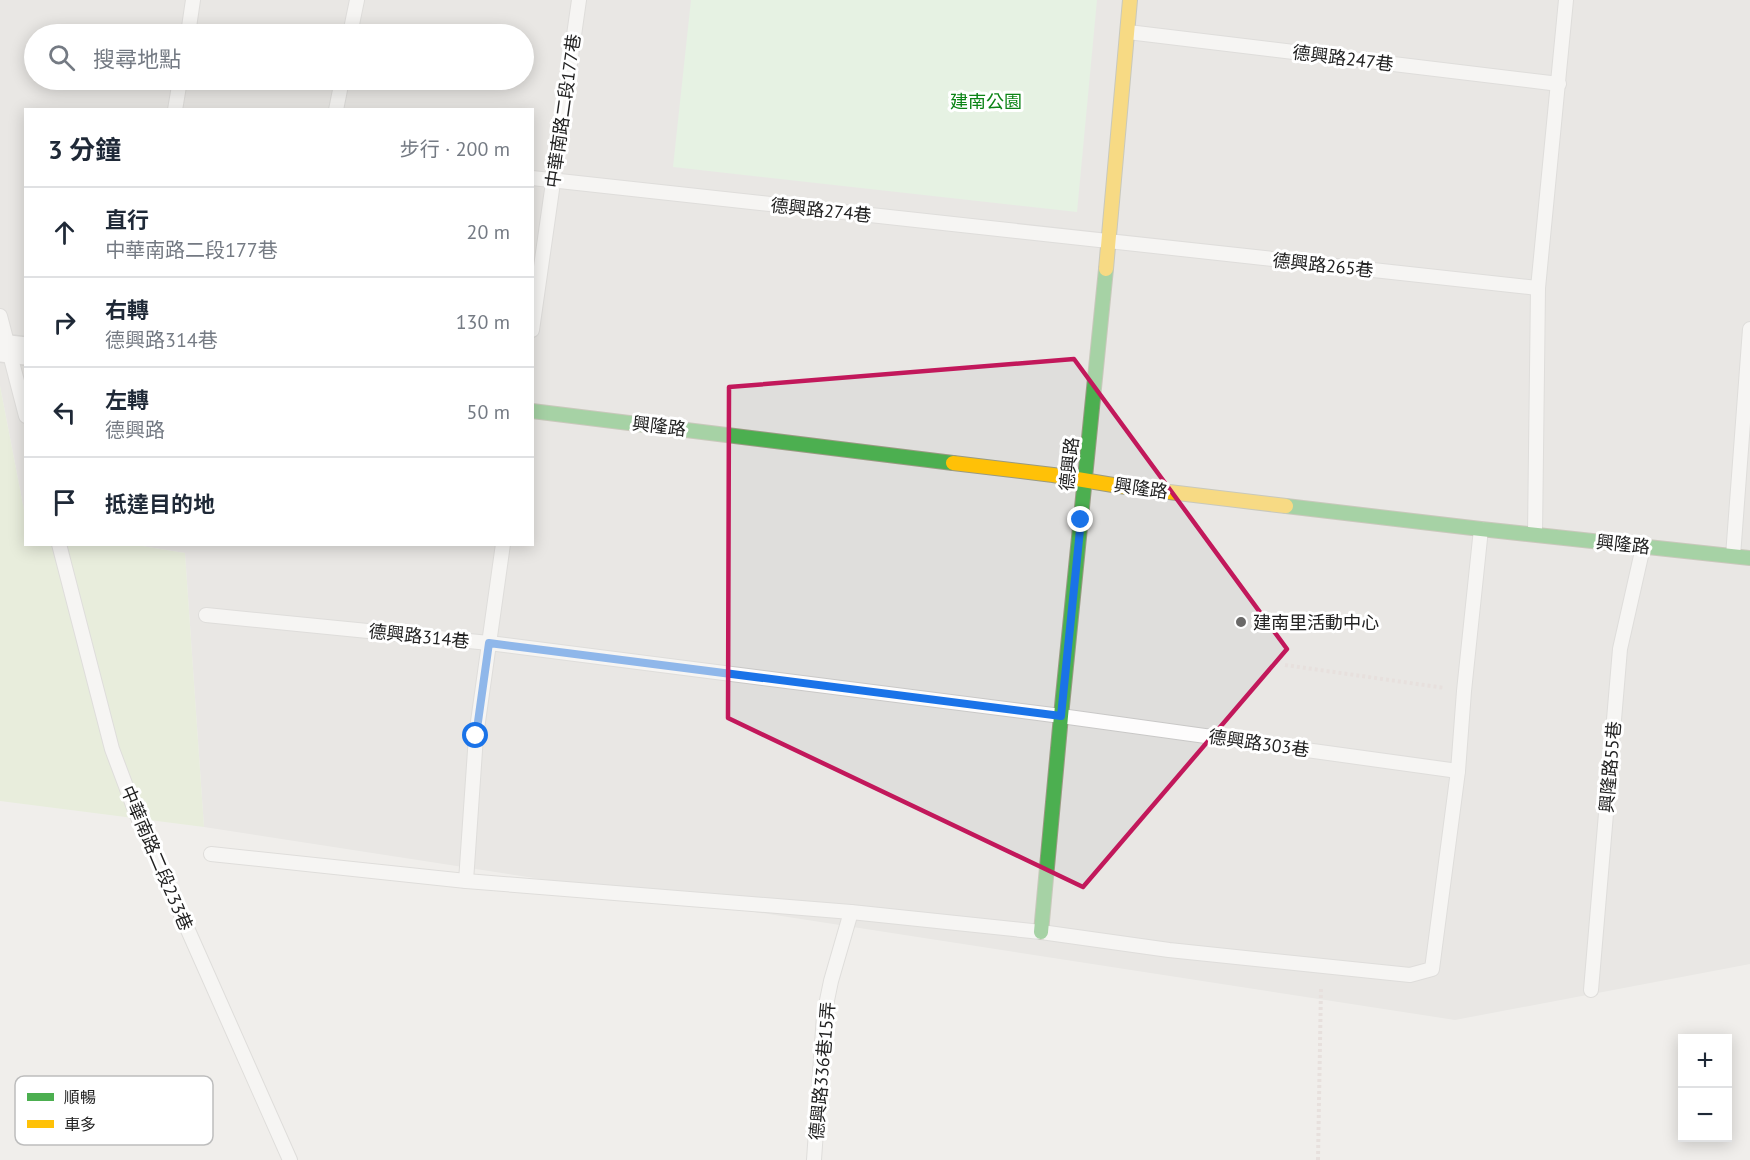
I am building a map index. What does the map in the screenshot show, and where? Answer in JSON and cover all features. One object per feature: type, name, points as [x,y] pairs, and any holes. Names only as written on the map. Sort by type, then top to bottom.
[{"type":"street","name":"德興路","points":[[1041,932],[1109,241],[1130,0]]},
{"type":"street","name":"興隆路","points":[[534,411],[1086,479],[1119,486],[1750,558]]},
{"type":"lane","points":[[189,24],[193,0]]},
{"type":"lane","points":[[353,24],[357,0]]},
{"type":"lane","name":"中華南路二段177巷","points":[[534,315],[579,0]]},
{"type":"lane","points":[[1535,534],[1538,288],[1566,0]]},
{"type":"lane","name":"德興路247巷","points":[[1128,32],[1559,84]]},
{"type":"lane","points":[[175,108],[178,90]]},
{"type":"lane","points":[[336,108],[340,90]]},
{"type":"lane","name":"德興路274巷","points":[[534,178],[1109,241]]},
{"type":"lane","name":"德興路265巷","points":[[1109,241],[1538,288]]},
{"type":"lane","points":[[0,316],[12,349],[24,406]]},
{"type":"lane","points":[[1732,556],[1750,329]]},
{"type":"lane","points":[[211,854],[466,881],[851,912],[1041,932],[1169,950],[1410,975],[1432,969],[1458,771],[1481,529]]},
{"type":"lane","name":"中華南路二段233巷","points":[[60,546],[112,749],[136,813],[290,1160]]},
{"type":"lane","points":[[466,881],[476,736],[503,546]]},
{"type":"lane","name":"興隆路55巷","points":[[1591,990],[1620,649],[1643,547]]},
{"type":"lane","name":"德興路314巷","points":[[206,615],[489,643],[1061,716]]},
{"type":"lane","name":"德興路303巷","points":[[1061,716],[1458,771]]},
{"type":"lane","name":"德興路336巷15弄","points":[[814,1160],[825,1015],[831,981],[851,912]]},
{"type":"path","points":[[1285,666],[1464,691]]},
{"type":"path","points":[[1318,1160],[1321,966]]},
{"type":"highlighted area","points":[[1074,359],[1287,649],[1083,887],[728,718],[729,387]]},
{"type":"shaded area","points":[[0,0],[1750,0],[1750,964],[1455,1020],[204,827],[185,553],[142,546],[534,546],[534,108],[24,108],[24,510],[0,386]]},
{"type":"green space","name":"建南公園","points":[[691,0],[1097,0],[1077,212],[673,167]]},
{"type":"green space","points":[[0,386],[24,510],[24,546],[142,546],[185,553],[204,827],[0,801]]},
{"type":"traffic: fast","points":[[1041,932],[1106,269]]},
{"type":"traffic: fast","points":[[534,411],[953,463]]},
{"type":"traffic: fast","points":[[1286,506],[1750,558]]},
{"type":"traffic: slow","points":[[1106,269],[1130,0]]},
{"type":"traffic: slow","points":[[953,463],[1286,506]]},
{"type":"place","name":"建南里活動中心","points":[[1241,622]]},
{"type":"route","points":[[476,736],[489,643],[1061,716],[1081,520]]}]
